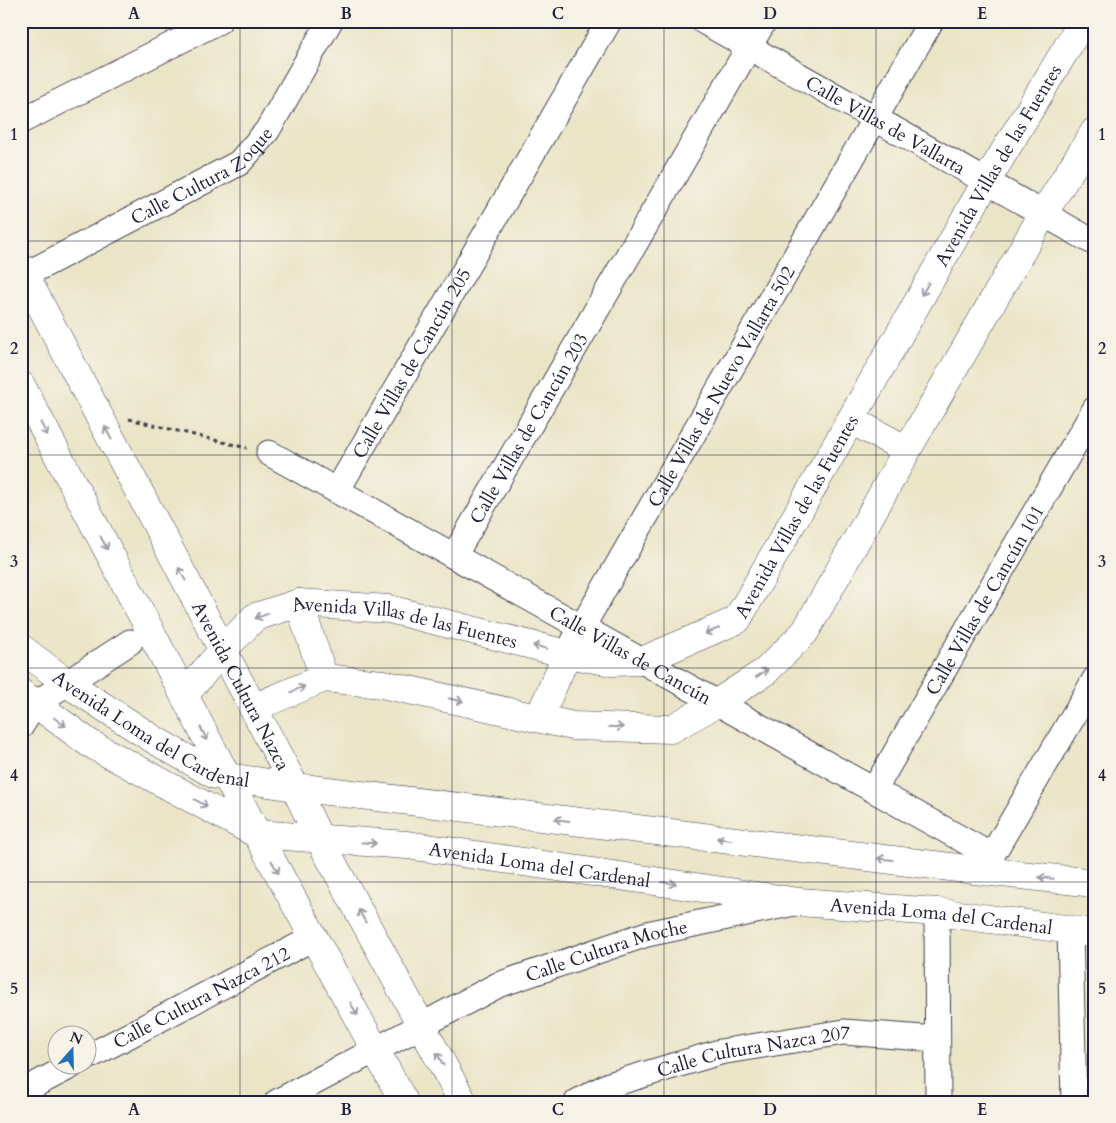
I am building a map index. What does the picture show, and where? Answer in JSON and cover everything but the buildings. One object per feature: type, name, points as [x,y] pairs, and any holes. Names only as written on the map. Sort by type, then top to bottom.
[{"type":"street","points":[[21,121],[219,21]]},
{"type":"street","name":"Calle Cultura Zoque","points":[[22,273],[239,163],[267,131],[330,21]]},
{"type":"street","name":"Calle Villas de Cancún 205","points":[[337,491],[609,21]]},
{"type":"street","name":"Calle Villas de Vallarta","points":[[703,21],[1095,243]]},
{"type":"street","name":"Calle Villas de Cancún 203","points":[[454,556],[764,21]]},
{"type":"street","name":"Calle Villas de Nuevo Vallarta 502","points":[[567,654],[931,21]]},
{"type":"street","name":"Avenida Villas de las Fuentes","points":[[184,695],[255,617],[298,603],[389,609],[567,654],[612,662],[642,661],[737,620],[986,182],[1083,21]]},
{"type":"street","points":[[253,708],[324,678],[382,684],[573,726],[671,729],[717,703],[766,671],[804,632],[1044,214],[1095,131]]},
{"type":"street","name":"Avenida Cultura Nazca","points":[[22,273],[223,650],[295,787],[320,840],[463,1102]]},
{"type":"street","points":[[21,385],[227,778],[404,1102]]},
{"type":"street","name":"Calle Villas de Cancún 101","points":[[874,790],[1095,409]]},
{"type":"street","points":[[850,420],[907,450]]},
{"type":"street","name":"Calle Villas de Cancún","points":[[269,453],[874,790],[988,863]]},
{"type":"street","points":[[298,603],[324,678]]},
{"type":"street","points":[[26,708],[67,684],[130,642]]},
{"type":"street","name":"Avenida Loma del Cardenal","points":[[21,648],[67,684],[152,739],[214,775],[227,778],[988,863],[1095,883]]},
{"type":"street","points":[[539,718],[567,654]]},
{"type":"street","points":[[988,863],[1095,679]]},
{"type":"street","name":"Avenida Loma del Cardenal","points":[[26,708],[257,834],[407,845],[799,902],[937,912],[1082,931]]},
{"type":"street","name":"Calle Cultura Moche","points":[[277,1102],[498,985],[647,934],[799,902]]},
{"type":"street","points":[[937,912],[938,1102]]},
{"type":"street","points":[[1074,1102],[1082,931]]},
{"type":"street","name":"Calle Cultura Nazca 212","points":[[98,1052],[314,938]]},
{"type":"street","name":"Calle Cultura Nazca 207","points":[[577,1102],[609,1085],[720,1052],[844,1032],[937,1039]]},
{"type":"street","points":[[21,1092],[52,1076]]},
{"type":"path","points":[[97,411],[269,453]]}]
